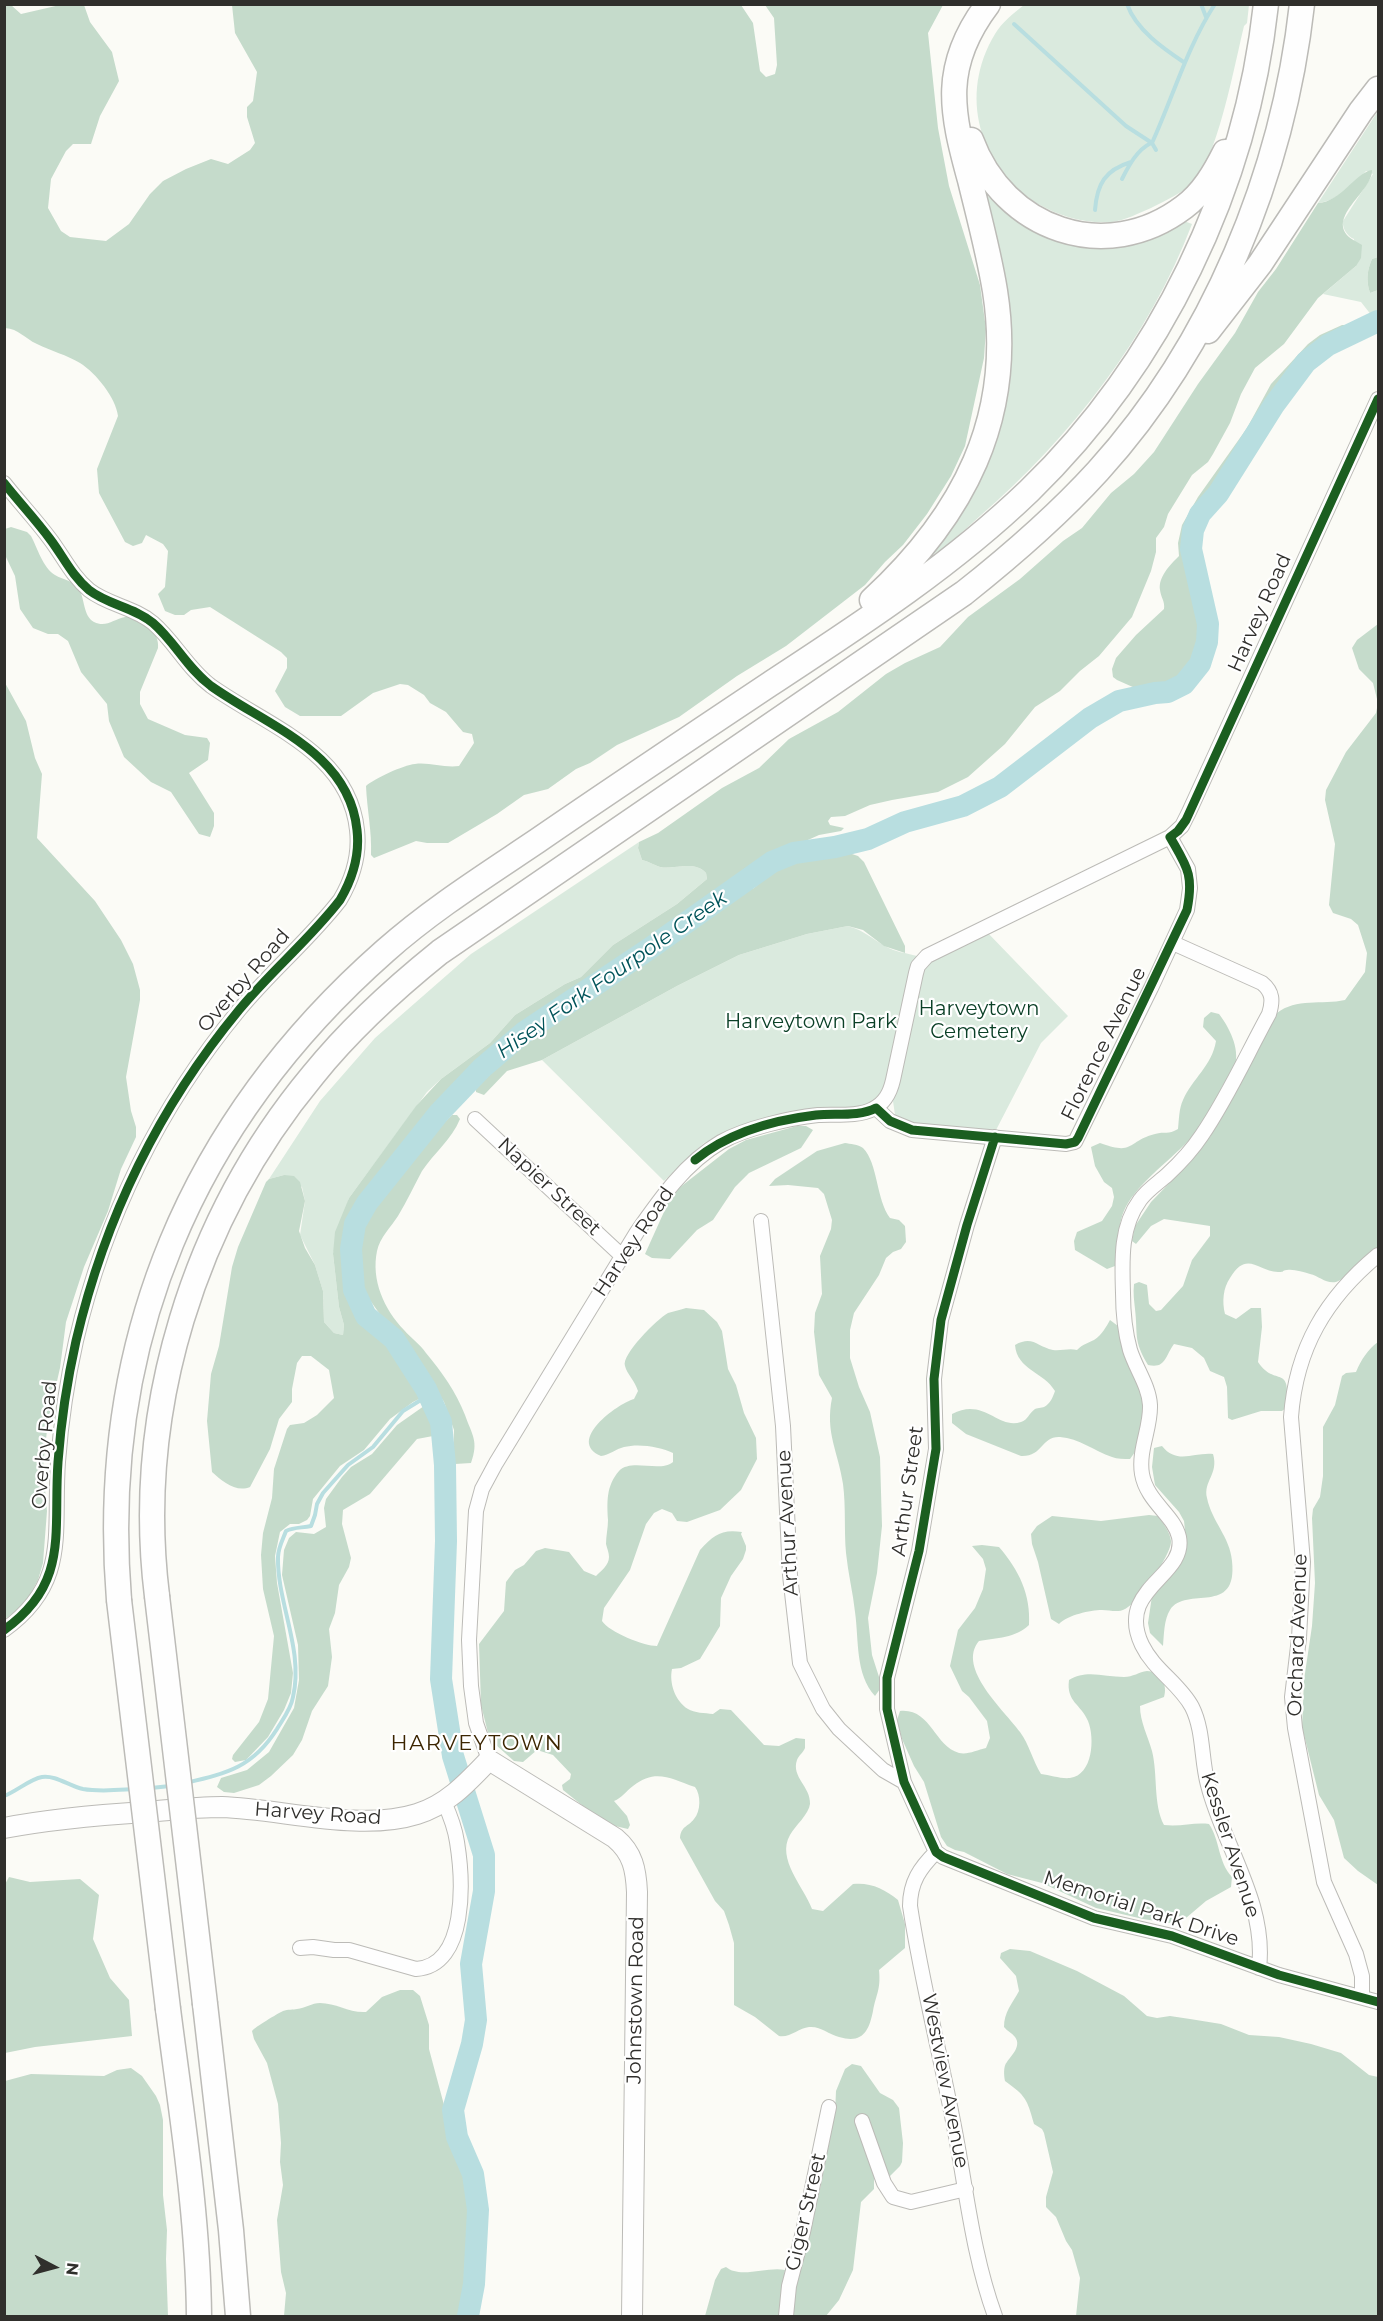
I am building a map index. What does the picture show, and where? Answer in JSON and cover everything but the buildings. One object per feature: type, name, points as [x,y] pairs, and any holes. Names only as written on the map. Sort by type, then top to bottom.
[{"type":"highway","points":[[818,652],[897,577],[931,539],[960,494],[981,448],[989,423],[998,372],[999,321],[987,251],[957,134],[953,92],[960,53],[976,19],[988,4]]},
{"type":"highway","points":[[1003,4],[985,27],[969,62],[964,100],[970,137],[976,154],[994,185],[1019,209],[1051,226],[1087,235],[1108,235],[1147,226],[1168,217],[1185,206],[1202,190],[1217,168],[1250,101]]},
{"type":"highway","points":[[199,2316],[199,2287],[187,2162],[119,1600],[116,1523],[117,1479],[122,1433],[138,1344],[157,1279],[182,1216],[227,1134],[278,1062],[324,1011],[390,947],[497,868],[927,576],[988,528],[1030,490],[1092,423],[1144,350],[1188,271],[1223,190],[1238,147],[1250,101],[1264,14]]},
{"type":"highway","points":[[238,2316],[231,2229],[157,1596],[152,1523],[156,1445],[163,1400],[183,1313],[198,1271],[236,1190],[259,1149],[312,1075],[375,1007],[440,952],[964,592],[1000,564],[1067,504],[1099,469],[1136,425],[1178,364],[1202,323],[1231,264],[1252,214],[1281,124],[1301,15]]},
{"type":"highway","points":[[1178,364],[1202,338],[1254,272],[1378,88]]},
{"type":"street","name":"Harvey Road","points":[[4,1828],[33,1823],[197,1808],[254,1809],[344,1819],[398,1818],[431,1810],[448,1799],[489,1760],[476,1723],[470,1664],[473,1544],[478,1500],[496,1463],[652,1210],[695,1160],[722,1141],[748,1131],[802,1118],[865,1112],[876,1108],[890,1091],[916,972],[927,956],[1170,837],[1178,831],[1186,820],[1378,399]]},
{"type":"street","name":"Overby Road","points":[[4,483],[50,540],[70,570],[88,590],[152,622],[201,678],[296,739],[324,762],[348,796],[356,819],[357,835],[355,867],[349,885],[340,900],[258,988],[216,1038],[159,1122],[133,1173],[110,1229],[91,1285],[72,1360],[60,1433],[57,1530],[52,1566],[40,1596],[29,1610],[4,1630]]},
{"type":"street","name":"Florence Avenue","points":[[876,1108],[890,1121],[904,1128],[1066,1144],[1071,1144],[1078,1138],[1187,910],[1190,878],[1188,869],[1170,837]]},
{"type":"street","name":"Kessler Avenue","points":[[1173,943],[1262,983],[1268,988],[1271,996],[1269,1014],[1204,1133],[1176,1166],[1140,1199],[1124,1238],[1123,1257],[1126,1333],[1148,1393],[1150,1405],[1143,1449],[1142,1475],[1151,1497],[1175,1528],[1179,1545],[1177,1555],[1171,1565],[1142,1597],[1136,1620],[1138,1631],[1146,1652],[1182,1693],[1194,1711],[1200,1734],[1207,1783],[1249,1896],[1259,1948],[1258,1968]]},
{"type":"street","name":"Napier Street","points":[[475,1119],[622,1256]]},
{"type":"street","name":"Arthur Street","points":[[904,1782],[887,1709],[887,1678],[919,1551],[933,1467],[937,1432],[936,1358],[943,1310],[995,1137]]},
{"type":"street","name":"Arthur Avenue","points":[[761,1221],[783,1426],[789,1575],[797,1654],[810,1687],[838,1730],[883,1770],[904,1782]]},
{"type":"street","name":"Orchard Avenue","points":[[1362,1996],[1362,1976],[1356,1953],[1328,1896],[1324,1882],[1295,1728],[1292,1697],[1302,1611],[1303,1562],[1291,1417],[1292,1398],[1300,1362],[1317,1325],[1339,1294],[1378,1255]]},
{"type":"street","name":"Johnstown Road","points":[[489,1760],[605,1830],[622,1844],[633,1863],[636,1875],[637,1921],[632,2316]]},
{"type":"street","points":[[904,1782],[936,1852]]},
{"type":"street","points":[[300,1948],[349,1950],[416,1969],[424,1969],[440,1961],[451,1944],[457,1923],[460,1898],[457,1841],[448,1799]]},
{"type":"street","name":"Memorial Park Drive","points":[[936,1852],[942,1857],[1094,1918],[1172,1936],[1279,1976],[1378,2002]]},
{"type":"street","name":"Westview Avenue","points":[[936,1852],[915,1877],[910,1906],[980,2269],[995,2316]]},
{"type":"street","name":"Giger Street","points":[[786,2316],[790,2277],[805,2221],[828,2107]]},
{"type":"street","points":[[861,2121],[884,2183],[893,2197],[911,2202],[966,2189]]},
{"type":"green space","points":[[5,4],[11,5],[21,14],[60,5],[84,5],[90,22],[112,52],[119,81],[100,116],[91,144],[73,144],[66,151],[51,179],[48,208],[61,231],[70,237],[106,241],[129,224],[150,194],[163,181],[211,159],[228,164],[250,150],[255,143],[247,117],[247,107],[253,101],[257,72],[235,33],[232,5],[741,5],[753,23],[760,71],[766,77],[775,74],[777,65],[774,18],[765,5],[943,5],[928,33],[938,128],[949,186],[980,285],[986,329],[984,358],[965,446],[951,476],[927,514],[903,545],[865,585],[786,646],[737,676],[679,717],[617,745],[590,763],[576,769],[548,789],[524,795],[448,843],[416,841],[374,858],[371,855],[366,786],[389,773],[410,765],[459,766],[474,743],[472,734],[463,732],[446,712],[430,703],[424,695],[408,685],[400,684],[373,693],[341,716],[300,716],[285,707],[275,691],[287,668],[287,658],[281,652],[210,607],[191,610],[184,615],[175,615],[165,611],[158,594],[165,587],[168,551],[163,544],[146,535],[142,543],[133,546],[125,542],[99,493],[97,469],[118,416],[109,394],[99,379],[80,363],[37,344],[14,330],[5,328]]},
{"type":"green space","points":[[1024,5],[1249,5],[1247,23],[1244,26],[1218,131],[1203,169],[1194,182],[1151,208],[1112,222],[1083,221],[1056,213],[1038,204],[1018,189],[1001,170],[989,150],[980,128],[977,105],[978,81],[984,57],[998,30]]},
{"type":"green space","points":[[1378,111],[1378,257],[1372,259],[1368,280],[1370,293],[1378,290],[1378,312],[1372,316],[1361,302],[1323,294],[1356,266],[1354,239],[1345,232],[1343,221],[1373,174],[1366,171],[1338,196],[1318,203]]},
{"type":"green space","points":[[1372,170],[1366,186],[1343,221],[1344,229],[1349,237],[1362,245],[1361,258],[1356,266],[1318,298],[1284,344],[1255,368],[1213,454],[1208,462],[1192,475],[1156,538],[1156,552],[1151,571],[1132,617],[1099,656],[1060,691],[1035,707],[1005,744],[968,777],[938,792],[870,805],[845,816],[831,817],[828,821],[830,825],[844,828],[841,831],[819,835],[757,863],[724,884],[673,926],[512,1037],[457,1086],[434,1112],[404,1153],[363,1198],[347,1236],[345,1250],[352,1299],[360,1315],[375,1333],[411,1365],[421,1398],[390,1419],[364,1450],[340,1466],[313,1499],[307,1520],[299,1524],[290,1524],[280,1532],[275,1556],[277,1583],[293,1673],[291,1693],[268,1737],[246,1760],[235,1762],[232,1759],[233,1755],[259,1722],[268,1699],[274,1636],[263,1589],[261,1555],[263,1533],[272,1498],[274,1469],[290,1425],[304,1423],[317,1415],[334,1398],[329,1370],[311,1356],[302,1356],[297,1363],[292,1402],[279,1419],[270,1449],[250,1487],[234,1487],[212,1472],[207,1421],[211,1374],[219,1346],[232,1267],[238,1247],[266,1182],[284,1175],[294,1176],[300,1182],[305,1201],[299,1231],[305,1248],[315,1265],[323,1291],[324,1322],[334,1333],[343,1335],[344,1325],[339,1307],[333,1254],[335,1232],[349,1198],[416,1106],[441,1079],[490,1043],[515,1015],[565,984],[581,977],[613,945],[677,904],[707,879],[706,873],[696,867],[666,868],[642,860],[638,848],[639,842],[658,833],[722,788],[759,768],[789,739],[838,712],[886,674],[940,647],[968,617],[1020,579],[1063,541],[1082,528],[1111,493],[1134,474],[1154,452],[1198,384],[1235,333],[1258,292],[1276,269],[1318,203],[1334,198],[1360,176]]},
{"type":"green space","points":[[988,196],[1022,223],[1051,236],[1184,221],[1192,224],[1154,306],[1104,383],[1076,419],[1013,485],[941,550],[926,558],[991,445]]},
{"type":"green space","points":[[1378,257],[1378,290],[1370,293],[1369,267],[1372,259]]},
{"type":"green space","points":[[1346,325],[1347,330],[1325,341],[1299,363],[1286,379],[1241,443],[1221,479],[1187,526],[1187,565],[1203,627],[1201,648],[1197,656],[1180,678],[1154,691],[1135,688],[1117,680],[1113,677],[1112,669],[1116,658],[1136,635],[1164,609],[1160,590],[1161,580],[1165,571],[1179,556],[1178,543],[1182,525],[1198,497],[1247,428],[1271,384],[1308,344],[1320,335]]},
{"type":"green space","points":[[11,527],[27,532],[51,572],[77,586],[86,612],[94,622],[106,624],[131,617],[143,622],[153,631],[158,648],[140,692],[140,704],[148,719],[185,735],[207,738],[210,743],[208,760],[189,773],[214,813],[214,826],[210,837],[199,834],[171,792],[151,782],[124,757],[109,721],[107,704],[81,672],[68,641],[58,634],[48,634],[33,628],[20,609],[15,576],[5,555],[4,532],[5,529]]},
{"type":"green space","points":[[1378,624],[1378,703],[1373,683],[1359,669],[1352,648],[1357,640]]},
{"type":"green space","points":[[4,681],[26,721],[35,758],[42,774],[37,838],[95,901],[121,940],[133,964],[140,990],[126,1077],[136,1137],[121,1169],[108,1211],[84,1267],[66,1322],[60,1368],[48,1421],[43,1467],[47,1511],[43,1563],[38,1580],[25,1604],[5,1619]]},
{"type":"green space","points":[[1378,703],[1378,1247],[1345,1277],[1336,1282],[1329,1282],[1298,1271],[1271,1271],[1252,1264],[1242,1265],[1236,1270],[1225,1291],[1223,1300],[1225,1314],[1236,1319],[1251,1308],[1261,1308],[1262,1327],[1258,1362],[1264,1370],[1284,1380],[1287,1385],[1287,1394],[1286,1408],[1282,1411],[1261,1411],[1232,1420],[1228,1418],[1227,1387],[1224,1377],[1210,1371],[1204,1358],[1192,1348],[1174,1344],[1162,1363],[1154,1366],[1148,1365],[1137,1337],[1134,1284],[1139,1282],[1147,1285],[1149,1304],[1156,1311],[1161,1310],[1183,1286],[1192,1260],[1210,1236],[1210,1226],[1164,1219],[1151,1226],[1136,1244],[1132,1241],[1135,1226],[1151,1202],[1210,1137],[1277,1013],[1292,1005],[1345,1000],[1365,972],[1367,953],[1358,925],[1351,919],[1333,913],[1329,905],[1335,844],[1325,800],[1326,790],[1346,752],[1376,713]]},
{"type":"green space","points":[[639,842],[638,848],[642,860],[666,868],[696,867],[706,873],[707,879],[677,904],[613,945],[581,977],[565,984],[515,1015],[490,1043],[427,1092],[349,1198],[333,1254],[339,1307],[344,1325],[343,1335],[334,1333],[324,1322],[323,1291],[315,1265],[300,1235],[305,1201],[302,1187],[284,1175],[269,1179],[320,1101],[375,1038],[471,954]]},
{"type":"green space","points":[[849,853],[858,856],[864,862],[905,946],[905,953],[884,946],[863,930],[848,926],[807,934],[739,955],[677,986],[542,1060],[507,1071],[484,1095],[476,1092],[476,1087],[515,1050],[554,1025],[727,901],[754,888],[774,871],[787,864],[815,857]]},
{"type":"green space","name":"Harveytown Park","points":[[848,926],[863,932],[889,948],[917,956],[911,967],[886,1084],[876,1099],[869,1104],[856,1107],[827,1107],[735,1128],[704,1143],[664,1181],[542,1060],[677,986],[739,955],[807,934]]},
{"type":"green space","name":"Harveytown Cemetery","points":[[986,931],[1068,1016],[1041,1043],[995,1132],[931,1127],[895,1115],[893,1101],[925,965],[933,958]]},
{"type":"green space","points":[[1211,1012],[1219,1014],[1230,1031],[1236,1052],[1235,1066],[1202,1126],[1144,1183],[1128,1203],[1121,1219],[1115,1266],[1107,1269],[1075,1250],[1074,1241],[1077,1232],[1102,1221],[1112,1206],[1114,1197],[1112,1188],[1104,1182],[1095,1166],[1091,1147],[1100,1143],[1125,1148],[1146,1137],[1178,1129],[1183,1100],[1214,1050],[1216,1041],[1203,1027],[1204,1018]]},
{"type":"green space","points":[[452,1115],[457,1115],[460,1119],[457,1126],[422,1171],[398,1216],[381,1241],[377,1251],[376,1273],[381,1294],[390,1313],[438,1367],[465,1415],[474,1438],[473,1455],[471,1463],[455,1464],[453,1460],[454,1430],[444,1402],[404,1338],[389,1327],[362,1289],[358,1243],[362,1220],[367,1212],[428,1138]]},
{"type":"green space","points":[[797,1126],[806,1126],[813,1130],[801,1148],[749,1173],[735,1187],[713,1220],[697,1230],[670,1259],[652,1258],[645,1254],[668,1203],[679,1188],[729,1149],[746,1140]]},
{"type":"green space","points":[[845,1143],[863,1148],[868,1155],[885,1210],[890,1218],[899,1220],[905,1226],[906,1242],[901,1249],[886,1258],[879,1275],[854,1313],[850,1330],[850,1358],[870,1412],[880,1457],[882,1526],[877,1573],[868,1618],[872,1655],[880,1680],[880,1689],[875,1696],[864,1678],[859,1656],[846,1553],[843,1484],[831,1432],[832,1398],[819,1375],[814,1332],[815,1313],[822,1294],[820,1256],[831,1229],[832,1220],[824,1194],[818,1188],[769,1186],[775,1179],[817,1151]]},
{"type":"green space","points":[[686,1308],[704,1310],[717,1322],[722,1331],[728,1369],[756,1438],[757,1459],[741,1490],[720,1510],[687,1522],[677,1521],[672,1513],[662,1509],[654,1513],[646,1524],[630,1570],[604,1608],[602,1621],[612,1630],[627,1638],[657,1646],[700,1550],[718,1534],[729,1531],[742,1532],[746,1550],[721,1598],[720,1626],[700,1659],[681,1668],[672,1669],[672,1686],[676,1697],[683,1706],[690,1710],[713,1714],[720,1709],[731,1710],[764,1745],[779,1746],[796,1738],[805,1739],[805,1748],[796,1766],[799,1777],[808,1792],[810,1804],[807,1812],[790,1835],[786,1854],[812,1909],[823,1911],[853,1884],[877,1887],[898,1900],[905,1924],[905,1948],[879,1970],[879,1987],[867,2030],[854,2039],[839,2037],[813,2027],[787,2036],[779,2036],[755,2017],[734,2005],[734,1943],[729,1925],[724,1911],[715,1901],[680,1838],[683,1829],[698,1812],[699,1799],[695,1787],[671,1778],[649,1777],[614,1801],[627,1816],[630,1825],[628,1829],[615,1826],[563,1790],[562,1785],[570,1779],[571,1774],[553,1755],[537,1750],[523,1762],[514,1761],[496,1745],[488,1733],[481,1705],[479,1644],[504,1611],[506,1582],[515,1570],[524,1565],[536,1551],[545,1548],[569,1552],[584,1571],[596,1576],[609,1560],[606,1544],[608,1501],[612,1482],[619,1471],[624,1467],[660,1466],[673,1462],[673,1453],[656,1447],[630,1446],[601,1456],[592,1449],[589,1441],[598,1424],[617,1408],[634,1399],[638,1391],[625,1366],[628,1354],[668,1313]]},
{"type":"green space","points":[[1110,1320],[1118,1326],[1144,1403],[1135,1452],[1130,1459],[1114,1458],[1080,1442],[1060,1437],[1049,1440],[1034,1453],[1021,1456],[966,1434],[952,1423],[952,1414],[973,1409],[1005,1422],[1023,1421],[1035,1409],[1048,1404],[1055,1391],[1044,1379],[1026,1366],[1017,1353],[1015,1345],[1031,1341],[1053,1350],[1077,1350],[1099,1336]]},
{"type":"green space","points":[[1378,1342],[1378,1885],[1344,1858],[1334,1820],[1319,1795],[1302,1727],[1304,1680],[1312,1626],[1315,1583],[1312,1518],[1313,1509],[1320,1497],[1323,1476],[1323,1427],[1335,1405],[1342,1376],[1356,1372],[1365,1355]]},
{"type":"green space","points":[[424,1406],[428,1406],[436,1423],[433,1436],[417,1439],[370,1494],[343,1510],[342,1524],[351,1558],[349,1567],[339,1585],[335,1613],[329,1629],[332,1657],[328,1686],[312,1711],[302,1740],[293,1755],[259,1785],[234,1793],[224,1792],[217,1787],[221,1778],[247,1770],[269,1752],[294,1708],[299,1680],[298,1645],[282,1575],[284,1550],[289,1538],[296,1532],[314,1534],[326,1527],[324,1508],[326,1499],[342,1477],[351,1467],[372,1454],[397,1425]]},
{"type":"green space","points":[[1162,1446],[1168,1452],[1180,1456],[1213,1454],[1214,1467],[1207,1487],[1207,1498],[1209,1507],[1228,1544],[1232,1561],[1232,1578],[1227,1589],[1219,1595],[1178,1603],[1170,1610],[1165,1622],[1163,1646],[1150,1633],[1148,1623],[1152,1596],[1181,1558],[1185,1530],[1184,1521],[1179,1512],[1155,1485],[1152,1467],[1154,1448]]},
{"type":"green space","points":[[1052,1516],[1101,1521],[1158,1516],[1168,1531],[1171,1541],[1160,1567],[1137,1598],[1122,1610],[1085,1612],[1059,1624],[1051,1619],[1032,1544],[1031,1534],[1037,1526]]},
{"type":"green space","points":[[972,1546],[999,1547],[1018,1574],[1026,1593],[1029,1625],[1012,1635],[979,1641],[974,1652],[974,1664],[985,1689],[1023,1737],[1041,1774],[1070,1778],[1084,1770],[1088,1763],[1091,1746],[1090,1728],[1085,1715],[1072,1698],[1069,1680],[1082,1675],[1124,1677],[1147,1671],[1160,1676],[1165,1688],[1164,1697],[1140,1706],[1140,1712],[1154,1760],[1158,1808],[1161,1817],[1164,1825],[1209,1824],[1224,1865],[1232,1877],[1231,1887],[1206,1901],[1186,1918],[1169,1923],[1096,1908],[1042,1883],[1007,1874],[947,1846],[941,1837],[924,1782],[902,1739],[897,1720],[900,1711],[919,1715],[944,1743],[959,1753],[969,1753],[986,1748],[990,1738],[987,1721],[962,1691],[950,1666],[958,1630],[975,1608],[983,1589],[986,1569],[983,1559]]},
{"type":"green space","points":[[9,1877],[30,1882],[80,1879],[99,1895],[93,1939],[110,1978],[129,2000],[132,2036],[35,2047],[5,2053],[4,1886]]},
{"type":"green space","points":[[1010,1949],[1030,1951],[1077,1971],[1124,1996],[1147,2016],[1157,2018],[1170,2016],[1221,2024],[1249,2035],[1279,2037],[1311,2044],[1341,2053],[1369,2075],[1378,2077],[1378,2316],[1076,2316],[1080,2278],[1072,2250],[1056,2217],[1046,2207],[1046,2197],[1053,2172],[1044,2133],[1034,2124],[1025,2099],[1005,2081],[1005,2066],[1017,2044],[1015,2037],[1004,2027],[1007,2012],[1019,1991],[1016,1976],[1000,1958],[1001,1953]]},
{"type":"green space","points":[[400,1990],[413,1990],[420,1996],[429,2025],[429,2049],[444,2105],[445,2125],[462,2161],[474,2208],[463,2316],[284,2316],[286,2293],[281,2272],[277,2220],[283,2185],[278,2104],[267,2063],[252,2031],[283,2011],[317,2003],[366,2012],[382,1997]]},
{"type":"green space","points":[[852,2064],[861,2066],[880,2093],[893,2100],[899,2108],[903,2143],[902,2162],[890,2176],[874,2174],[874,2189],[861,2202],[853,2270],[839,2300],[826,2316],[792,2316],[796,2276],[820,2189],[835,2113],[836,2091],[845,2069]]},
{"type":"green space","points":[[131,2068],[142,2076],[156,2096],[163,2120],[163,2195],[167,2230],[168,2316],[5,2316],[5,2081],[31,2074],[104,2076],[117,2070]]},
{"type":"green space","points":[[726,2267],[739,2272],[785,2270],[780,2316],[705,2316],[715,2280],[721,2269]]},
{"type":"waterway","points":[[1127,4],[1144,30],[1185,63]]},
{"type":"waterway","points":[[1201,4],[1206,17]]},
{"type":"waterway","points":[[1156,150],[1152,143],[1196,37],[1215,4]]},
{"type":"waterway","points":[[1014,24],[1126,126],[1152,143]]},
{"type":"waterway","points":[[1122,179],[1138,154],[1151,143]]},
{"type":"waterway","points":[[1095,210],[1100,185],[1104,179],[1115,169],[1131,162]]},
{"type":"waterway","name":"Hisey Fork Fourpole Creek","points":[[468,2316],[474,2284],[478,2210],[473,2174],[457,2137],[453,2110],[472,2044],[476,2020],[471,1964],[484,1891],[484,1855],[453,1756],[441,1679],[446,1541],[445,1465],[441,1422],[426,1389],[394,1339],[366,1316],[354,1290],[351,1249],[355,1224],[367,1203],[439,1113],[482,1068],[523,1033],[649,949],[772,862],[794,853],[868,839],[905,822],[963,806],[1000,787],[1090,718],[1119,701],[1168,692],[1184,684],[1200,664],[1207,642],[1208,624],[1191,549],[1193,530],[1200,514],[1218,494],[1274,405],[1306,362],[1328,345],[1378,321]]},
{"type":"waterway","points":[[186,1783],[227,1772],[249,1760],[268,1742],[290,1706],[293,1697],[295,1662],[281,1592],[278,1557],[286,1531],[311,1526],[317,1504],[323,1493],[348,1465],[373,1447],[403,1411],[429,1395]]},
{"type":"waterway","points":[[4,1796],[42,1777],[89,1790],[135,1789]]},
{"type":"waterway","points":[[151,1788],[170,1786]]},
{"type":"cycle path","points":[[695,1160],[722,1142],[768,1124],[816,1115],[862,1113],[876,1108],[890,1121],[912,1130],[1066,1144],[1075,1142],[1187,910],[1190,888],[1188,871],[1170,837],[1186,820],[1378,399]]},
{"type":"cycle path","points":[[4,483],[89,590],[138,613],[153,623],[211,686],[280,729],[322,761],[339,780],[351,803],[358,840],[354,867],[340,900],[251,996],[210,1047],[159,1125],[119,1208],[88,1295],[70,1371],[59,1447],[56,1534],[49,1575],[40,1594],[25,1612],[4,1630]]},
{"type":"cycle path","points":[[995,1137],[967,1225],[941,1320],[934,1379],[936,1449],[919,1551],[887,1678],[887,1709],[904,1782],[936,1852],[943,1857],[1094,1918],[1172,1936],[1279,1975],[1378,2002]]},
{"type":"district","name":"HARVEYTOWN","points":[[477,1744]]}]
